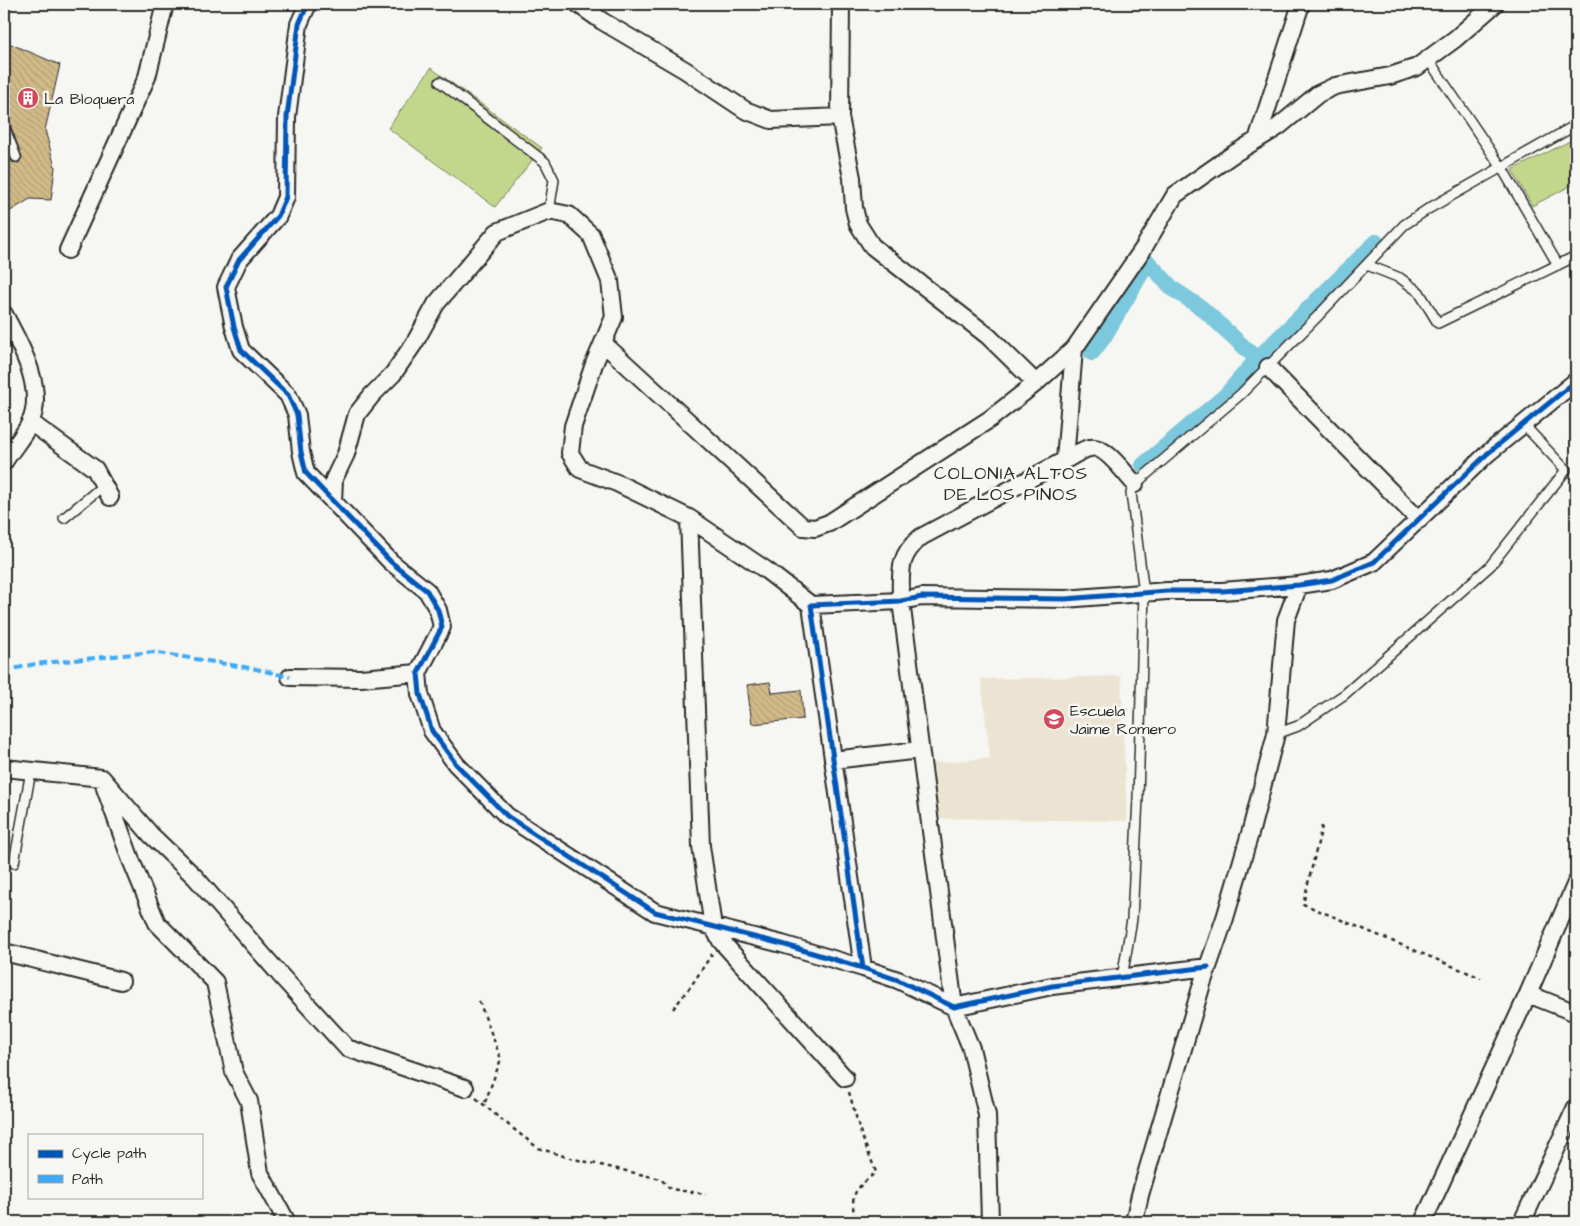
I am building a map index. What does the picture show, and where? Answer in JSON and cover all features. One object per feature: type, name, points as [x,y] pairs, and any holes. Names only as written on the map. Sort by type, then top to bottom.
[{"type":"street","points":[[68,250],[147,77],[165,4]]},
{"type":"street","points":[[308,4],[299,24],[287,118],[286,197],[278,216],[239,260],[226,287],[241,350],[288,395],[297,415],[300,452],[306,473],[392,562],[427,591],[438,610],[442,627],[418,674],[420,694],[432,731],[456,764],[507,816],[655,912],[717,934],[782,944],[863,968],[898,980],[954,1007],[1052,986],[1208,967]]},
{"type":"street","points":[[578,4],[602,22],[685,70],[745,110],[771,120],[840,118]]},
{"type":"street","points":[[841,4],[840,118],[852,178],[858,224],[872,246],[988,336],[1036,383]]},
{"type":"street","points":[[1256,140],[1301,4]]},
{"type":"street","points":[[603,343],[803,528],[815,528],[829,523],[990,419],[1036,383],[1074,349],[1143,249],[1176,195],[1232,155],[1278,127],[1318,94],[1335,86],[1390,76],[1417,67],[1455,39],[1495,4]]},
{"type":"street","points":[[333,502],[334,479],[346,454],[357,414],[372,395],[393,374],[415,342],[436,304],[497,232],[549,211],[569,215],[591,235],[610,281],[614,317],[594,364],[573,426],[570,453],[580,469],[618,483],[688,518],[766,570],[811,605],[901,601],[922,597],[1064,599],[1144,593],[1222,591],[1299,585],[1332,580],[1374,562],[1486,454],[1576,381]]},
{"type":"street","points":[[4,314],[29,366],[36,396],[30,422],[4,462]]},
{"type":"street","points":[[1065,460],[1074,349]]},
{"type":"street","points":[[1268,367],[1419,520]]},
{"type":"street","points":[[30,422],[95,469],[107,491]]},
{"type":"street","points":[[990,1222],[987,1115],[971,1048],[954,1007],[901,601],[904,554],[921,538],[1090,448],[1099,448],[1108,455],[1134,484]]},
{"type":"street","points":[[688,518],[701,846],[717,934],[845,1078]]},
{"type":"street","points":[[1134,1222],[1140,1195],[1208,967],[1225,918],[1251,830],[1276,734],[1286,620],[1299,585]]},
{"type":"street","points":[[811,605],[863,968]]},
{"type":"street","points":[[290,677],[362,678],[418,674]]},
{"type":"street","points":[[833,760],[920,750]]},
{"type":"street","points":[[4,768],[102,778],[151,835],[195,877],[282,977],[348,1048],[465,1088]]},
{"type":"street","points":[[102,778],[130,860],[157,922],[215,982],[234,1072],[249,1101],[260,1173],[287,1222]]},
{"type":"street","points":[[1423,1222],[1528,994],[1576,883]]},
{"type":"street","points":[[4,952],[121,981]]},
{"type":"street","points":[[1528,994],[1576,1013]]},
{"type":"street","points":[[1522,1222],[1576,1107]]},
{"type":"lane","points":[[1428,59],[1502,168],[1558,265]]},
{"type":"lane","points":[[440,82],[545,162],[554,180],[549,211]]},
{"type":"lane","points":[[1122,978],[1132,919],[1138,798],[1144,593],[1131,492],[1134,484],[1242,394],[1404,225],[1428,209],[1576,125]]},
{"type":"lane","points":[[4,126],[16,157]]},
{"type":"lane","points":[[1367,265],[1400,278],[1419,292],[1438,324],[1576,256]]},
{"type":"lane","points":[[1276,734],[1298,726],[1345,694],[1490,566],[1566,470],[1523,424]]},
{"type":"lane","points":[[64,518],[107,491]]},
{"type":"lane","points":[[14,863],[31,771]]},
{"type":"path","points":[[1322,826],[1303,904],[1481,978]]},
{"type":"path","points":[[673,1009],[691,986],[717,934]]},
{"type":"path","points":[[479,1001],[501,1059],[484,1105]]},
{"type":"path","points":[[845,1078],[861,1134],[876,1172],[855,1190],[852,1206],[855,1222]]},
{"type":"path","points":[[465,1088],[538,1148],[570,1158],[661,1179],[670,1190],[706,1194]]},
{"type":"shaded area","name":"Escuela Jaime Romero","points":[[1121,676],[1127,821],[928,818],[924,764],[990,758],[981,679]]},
{"type":"green space","points":[[431,68],[542,148],[495,207],[388,128]]},
{"type":"green space","points":[[1576,138],[1576,183],[1532,206],[1512,170]]},
{"type":"building","name":"La Bloquera","points":[[4,41],[60,65],[45,130],[55,167],[51,200],[30,199],[4,215],[4,143],[12,162],[19,163],[22,157],[10,124],[4,120]]},
{"type":"building","points":[[770,682],[772,693],[801,690],[803,719],[752,724],[747,685]]},
{"type":"waterway","points":[[1264,366],[1257,359],[1376,242]]},
{"type":"waterway","points":[[1092,353],[1104,337],[1148,262],[1173,289],[1203,309],[1257,359],[1226,395],[1143,465]]},
{"type":"marked path","points":[[4,671],[35,664],[153,652],[256,669],[290,677]]},
{"type":"cycle path","points":[[308,4],[299,24],[287,117],[286,197],[278,216],[239,260],[226,287],[241,350],[288,395],[297,415],[301,452],[306,473],[391,562],[427,591],[438,610],[442,627],[418,673],[420,694],[432,731],[456,764],[507,816],[655,912],[782,944],[863,968],[898,980],[954,1007],[1052,986],[1208,967]]},
{"type":"cycle path","points":[[863,968],[811,605],[901,601],[922,597],[1065,599],[1167,591],[1222,591],[1299,585],[1332,580],[1374,562],[1487,454],[1576,381]]},
{"type":"place","name":"La Bloquera","points":[[28,98]]},
{"type":"place","name":"Escuela Jaime Romero","points":[[1054,719]]},
{"type":"district","name":"COLONIA ALTOS DE LOS PINOS","points":[[1011,483]]}]
